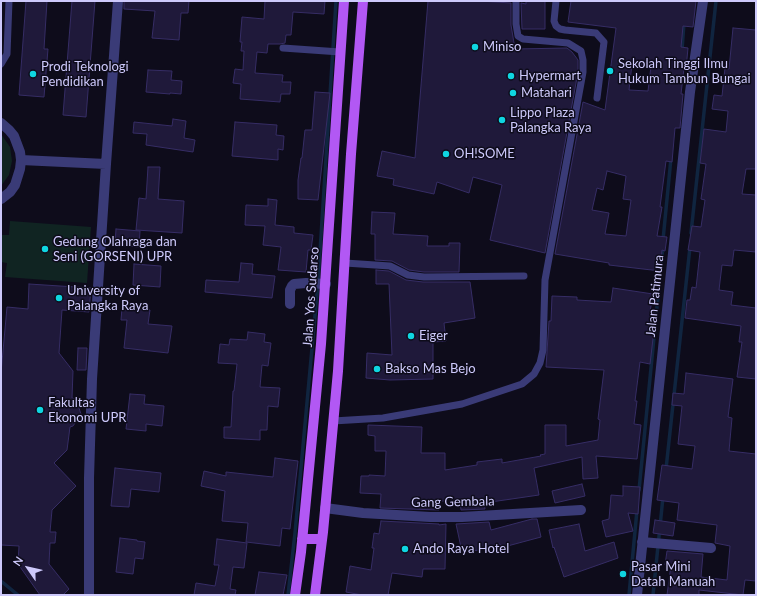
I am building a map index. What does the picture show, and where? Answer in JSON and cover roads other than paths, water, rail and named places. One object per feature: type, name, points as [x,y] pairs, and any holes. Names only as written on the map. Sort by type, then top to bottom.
[{"type":"main road","name":"Jalan Yos Sudarso","points":[[295,595],[302,539],[326,284],[344,1]]},
{"type":"main road","points":[[315,595],[322,539],[338,371],[351,154],[363,1]]},
{"type":"main road","points":[[321,344],[340,343]]},
{"type":"main road","points":[[302,539],[322,539]]},
{"type":"street","points":[[89,595],[89,478],[92,379],[118,1]]},
{"type":"street","name":"Jalan Patimura","points":[[637,595],[690,92],[703,1]]},
{"type":"street","points":[[1,123],[14,136],[19,148],[21,160],[15,185],[10,192],[1,199]]},
{"type":"street","points":[[21,160],[106,164]]},
{"type":"street","points":[[290,304],[290,290],[294,284],[326,284]]},
{"type":"street","name":"Gang Gembala","points":[[325,508],[363,513],[430,517],[462,517],[581,510]]},
{"type":"street","points":[[642,542],[710,548]]},
{"type":"lane","points":[[1,64],[7,54],[9,1]]},
{"type":"lane","points":[[333,421],[383,418],[462,404],[522,384],[534,374],[540,363],[543,350],[545,280],[583,72],[583,60],[581,50],[568,43],[523,39],[518,36],[516,24],[516,1]]},
{"type":"lane","points":[[556,1],[554,21],[556,26],[565,30],[596,33],[604,42],[597,98]]},
{"type":"lane","points":[[283,48],[340,52]]},
{"type":"lane","points":[[345,263],[390,266],[408,275],[424,277],[524,276]]},
{"type":"waterway","points":[[288,595],[318,283],[336,1]]},
{"type":"waterway","points":[[691,233],[716,1]]},
{"type":"waterway","points":[[682,50],[684,23]]},
{"type":"waterway","points":[[663,240],[671,158]]},
{"type":"waterway","points":[[639,490],[663,246]]},
{"type":"waterway","points":[[666,469],[690,247]]},
{"type":"waterway","points":[[653,595],[663,497]]},
{"type":"waterway","points":[[629,595],[637,510]]},
{"type":"waterway","points":[[1,581],[18,595]]},
{"type":"place","name":"Miniso","points":[[475,47]]},
{"type":"place","name":"Sekolah Tinggi Ilmu Hukum Tambun Bungai","points":[[610,71]]},
{"type":"place","name":"Prodi Teknologi Pendidikan","points":[[33,74]]},
{"type":"place","name":"Hypermart","points":[[511,76]]},
{"type":"place","name":"Matahari","points":[[513,93]]},
{"type":"place","name":"Lippo Plaza Palangka Raya","points":[[502,120]]},
{"type":"place","name":"OH!SOME","points":[[446,154]]},
{"type":"place","name":"Gedung Olahraga dan Seni (GORSENI) UPR","points":[[45,249]]},
{"type":"place","name":"University of Palangka Raya","points":[[59,298]]},
{"type":"place","name":"Eiger","points":[[411,336]]},
{"type":"place","name":"Bakso Mas Bejo","points":[[377,369]]},
{"type":"place","name":"Fakultas Ekonomi UPR","points":[[40,410]]},
{"type":"place","name":"Ando Raya Hotel","points":[[405,549]]},
{"type":"place","name":"Pasar Mini Datah Manuah","points":[[623,574]]}]
